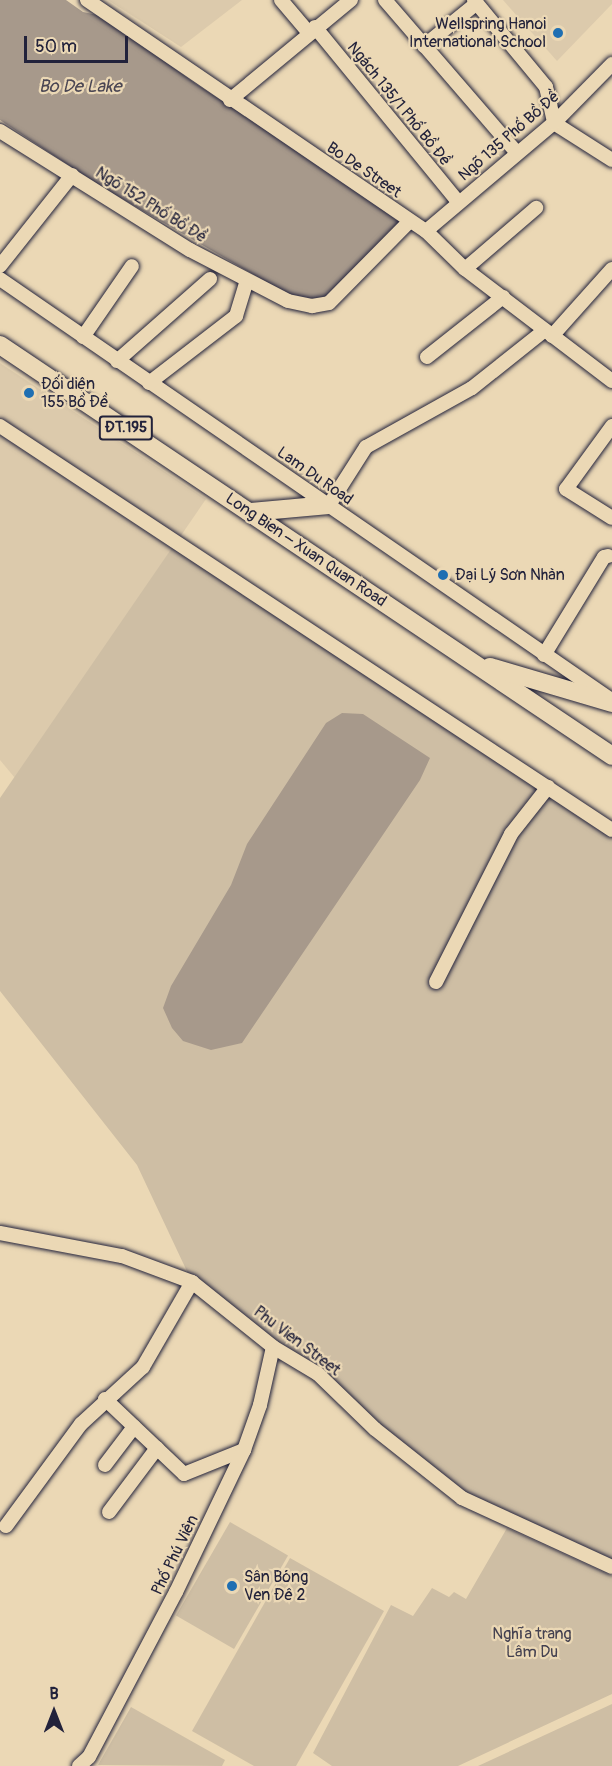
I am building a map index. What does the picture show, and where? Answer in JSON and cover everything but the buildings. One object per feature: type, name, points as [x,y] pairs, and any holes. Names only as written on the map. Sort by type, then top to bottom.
[{"type":"main road","name":"Long Bien – Xuan Quan Road","points":[[0,345],[612,756]]},
{"type":"main road","points":[[251,512],[329,505]]},
{"type":"main road","points":[[472,662],[612,702]]},
{"type":"street","name":"Bo De Street","points":[[87,0],[230,100],[426,231],[465,269],[612,381]]},
{"type":"street","name":"Ngách 135/1 Phố Bồ Đề","points":[[281,0],[312,29],[458,202]]},
{"type":"street","points":[[230,100],[312,29],[351,0]]},
{"type":"street","points":[[385,0],[516,152]]},
{"type":"street","points":[[424,46],[476,2],[546,87],[555,123],[612,160]]},
{"type":"street","name":"Ngõ 135 Phố Bồ Đề","points":[[426,231],[516,152],[555,123],[612,64]]},
{"type":"street","name":"Ngõ 152 Phố Bồ Đề","points":[[0,131],[190,250],[288,301],[312,306],[329,303],[410,221]]},
{"type":"street","points":[[0,266],[72,175]]},
{"type":"street","points":[[465,269],[537,208]]},
{"type":"street","points":[[83,337],[132,266]]},
{"type":"street","points":[[329,505],[366,447],[472,388],[549,333],[612,269]]},
{"type":"street","name":"Lam Du Road","points":[[0,279],[612,702]]},
{"type":"street","points":[[117,361],[210,279]]},
{"type":"street","points":[[149,383],[236,316],[247,281]]},
{"type":"street","points":[[428,357],[503,297]]},
{"type":"street","points":[[0,426],[612,830]]},
{"type":"street","points":[[612,426],[566,489],[612,518]]},
{"type":"street","points":[[544,654],[604,557],[608,556]]},
{"type":"street","points":[[435,982],[511,834],[548,788]]},
{"type":"street","name":"Phu Vien Street","points":[[0,1233],[122,1256],[192,1282],[273,1347],[318,1374],[375,1429],[462,1498],[612,1567]]},
{"type":"street","points":[[6,1526],[81,1424],[105,1399],[142,1367],[192,1282]]},
{"type":"street","name":"Phố Phú Viên","points":[[88,1763],[176,1592],[244,1450],[260,1405],[273,1347]]},
{"type":"street","points":[[105,1399],[184,1474],[244,1450]]},
{"type":"street","points":[[105,1465],[134,1427]]},
{"type":"street","points":[[109,1512],[157,1448]]},
{"type":"shaded area","points":[[108,0],[242,0],[181,47]]},
{"type":"shaded area","name":"Wellspring Hanoi International School","points":[[503,0],[612,0],[612,4],[557,61]]},
{"type":"shaded area","points":[[0,363],[206,499],[15,778],[0,760]]},
{"type":"green space","points":[[176,542],[612,830],[612,1566],[462,1498],[319,1374],[192,1282],[137,1165],[0,991],[0,798]]},
{"type":"green space","name":"Sân Bóng Ven Đê 2","points":[[230,1522],[288,1556],[234,1649],[176,1616]]},
{"type":"green space","name":"Nghĩa trang Lâm Du","points":[[507,1528],[612,1576],[612,1694],[458,1766],[332,1766],[313,1753],[391,1605],[413,1616],[432,1588],[449,1597],[454,1592],[466,1599]]},
{"type":"green space","points":[[290,1558],[384,1611],[296,1766],[254,1766],[192,1731]]},
{"type":"green space","points":[[612,1704],[612,1766],[478,1766]]},
{"type":"green space","points":[[131,1707],[225,1760],[222,1766],[98,1765]]},
{"type":"water","name":"Bo De Lake","points":[[0,0],[66,0],[83,12],[102,16],[196,84],[343,179],[404,226],[338,295],[301,302],[100,186],[0,120]]},
{"type":"water","points":[[342,713],[363,714],[430,758],[420,780],[242,1043],[211,1050],[183,1041],[172,1028],[163,1008],[171,986],[231,885],[247,844],[326,723]]},
{"type":"place","name":"Wellspring Hanoi International School","points":[[558,33]]},
{"type":"place","name":"Đối diện 155 Bồ Đề","points":[[29,393]]},
{"type":"place","name":"Đại Lý Sơn Nhàn","points":[[443,575]]},
{"type":"place","name":"Sân Bóng Ven Đê 2","points":[[232,1586]]}]
